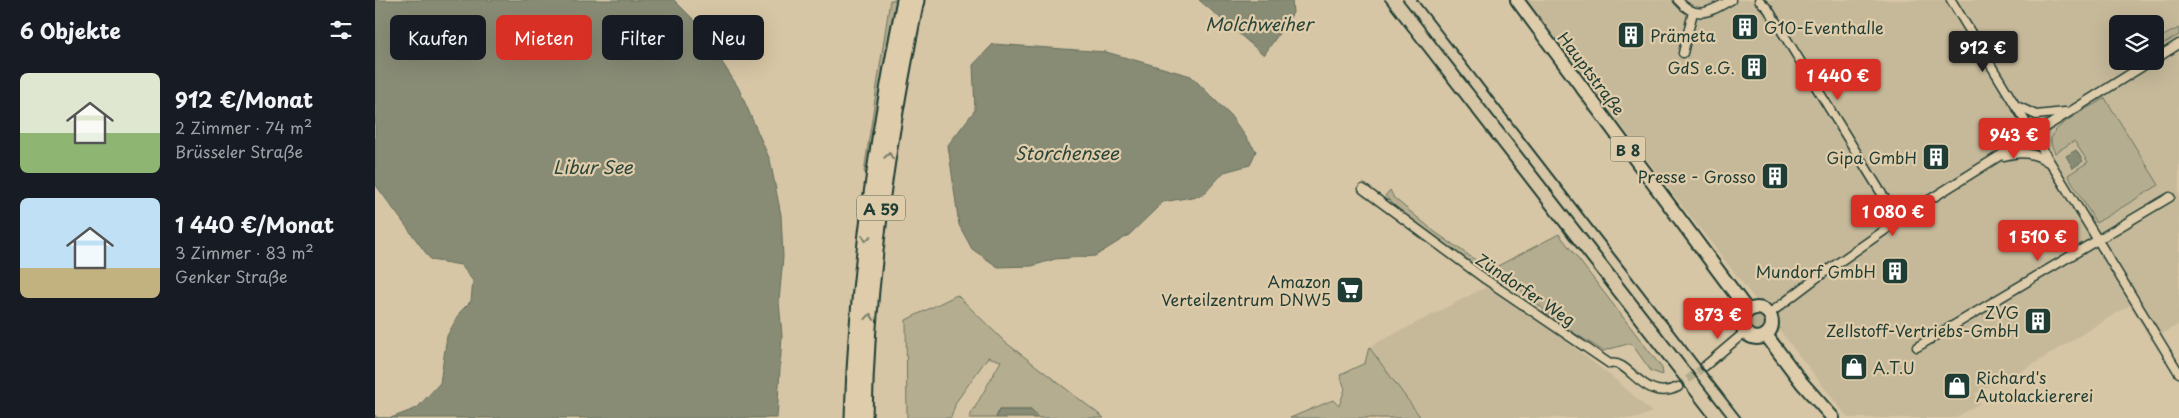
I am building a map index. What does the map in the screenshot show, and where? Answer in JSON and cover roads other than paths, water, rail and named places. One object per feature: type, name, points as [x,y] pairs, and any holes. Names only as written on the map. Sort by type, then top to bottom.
[{"type":"highway","name":"A 59","points":[[853,418],[857,333],[869,213],[892,62],[905,0]]},
{"type":"highway","name":"A 59","points":[[864,418],[868,337],[882,200],[916,0]]},
{"type":"main road","name":"Hauptstraße","points":[[1517,0],[1748,311]]},
{"type":"main road","points":[[1757,308],[1769,314],[1771,327],[1766,335],[1753,337],[1745,332],[1742,323],[1748,311],[1757,308]]},
{"type":"main road","points":[[1766,335],[1802,383],[1833,418]]},
{"type":"street","points":[[1677,0],[1685,9],[1693,12],[1711,11],[1731,0]]},
{"type":"street","points":[[1759,0],[1768,9],[1898,220]]},
{"type":"street","points":[[1951,0],[2179,373]]},
{"type":"street","points":[[1683,53],[1693,12]]},
{"type":"street","points":[[2164,53],[2179,44]]},
{"type":"street","points":[[1769,314],[1898,220],[2136,70]]},
{"type":"street","points":[[2016,104],[2024,111],[2036,115],[2067,112]]},
{"type":"street","points":[[1991,161],[2010,155],[2028,153],[2039,156],[2052,165]]},
{"type":"street","name":"Zündorfer Weg","points":[[1363,189],[1470,268],[1611,364],[1618,363],[1623,365],[1629,374],[1657,391],[1671,391],[1678,387]]},
{"type":"street","points":[[1917,347],[2170,197]]},
{"type":"street","points":[[1705,366],[1745,332]]},
{"type":"water","name":"Libur See","points":[[375,0],[674,0],[693,19],[693,60],[721,60],[738,87],[770,160],[781,215],[783,257],[779,301],[782,336],[777,418],[391,418],[417,408],[440,383],[447,336],[460,312],[471,301],[473,281],[461,265],[431,260],[375,184]]},
{"type":"water","name":"Molchweiher","points":[[1199,0],[1292,0],[1293,13],[1264,55]]},
{"type":"water","name":"Storchensee","points":[[993,44],[1106,52],[1191,76],[1230,115],[1256,151],[1250,165],[1224,172],[1203,195],[1163,202],[1129,235],[1095,256],[1055,259],[1032,266],[998,267],[972,249],[959,225],[948,145],[975,110],[973,65]]},
{"type":"water","points":[[2076,150],[2083,161],[2073,168],[2066,156]]},
{"type":"water","points":[[999,410],[1031,410],[1039,418],[996,418]]},
{"type":"tunnel","points":[[1678,387],[1705,366]]},
{"type":"railway","points":[[1385,0],[1709,418]]},
{"type":"railway","points":[[1403,0],[1728,418]]},
{"type":"railway","points":[[1417,0],[1741,418]]},
{"type":"place","name":"G10-Eventhalle","points":[[1745,27]]},
{"type":"place","name":"Prämeta","points":[[1631,35]]},
{"type":"place","name":"GdS e.G.","points":[[1754,67]]},
{"type":"place","name":"Gipa GmbH","points":[[1936,157]]},
{"type":"place","name":"Presse - Grosso","points":[[1775,176]]},
{"type":"place","name":"Mundorf GmbH","points":[[1895,271]]},
{"type":"place","name":"Amazon Verteilzentrum DNW5","points":[[1350,290]]},
{"type":"place","name":"ZVG Zellstoff-Vertriebs-GmbH","points":[[2038,321]]},
{"type":"place","name":"A.T.U","points":[[1854,367]]},
{"type":"place","name":"Richard's Autolackiererei","points":[[1957,386]]}]
